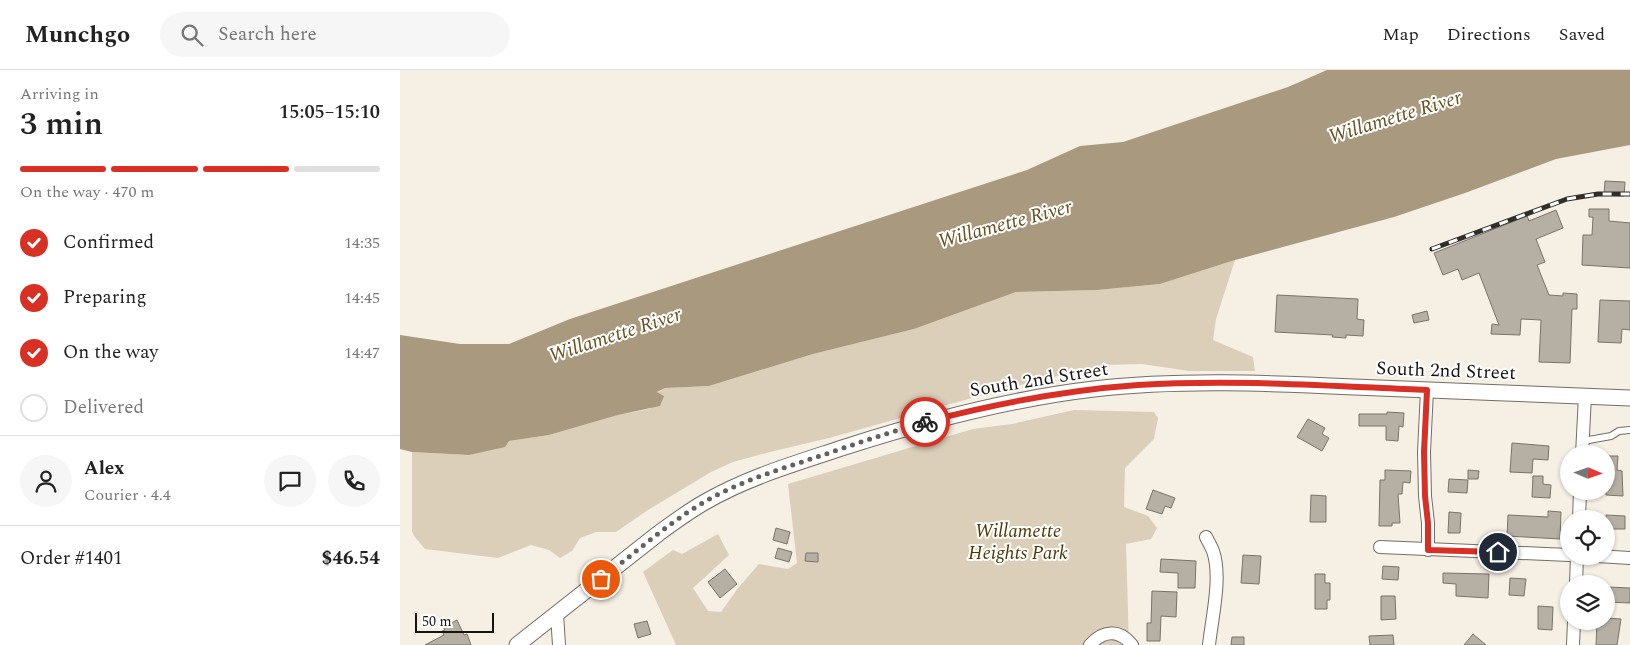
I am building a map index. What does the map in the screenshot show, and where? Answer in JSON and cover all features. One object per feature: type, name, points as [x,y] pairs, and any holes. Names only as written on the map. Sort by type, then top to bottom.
[{"type":"street","name":"South 2nd Street","points":[[517,645],[682,516],[738,485],[899,430],[969,410],[1093,389],[1193,382],[1291,384],[1630,398]]},
{"type":"street","points":[[1427,390],[1424,452],[1428,550]]},
{"type":"street","points":[[1582,445],[1585,396]]},
{"type":"street","points":[[1206,537],[1213,551],[1216,566],[1214,608],[1208,645]]},
{"type":"street","points":[[1380,547],[1560,555]]},
{"type":"street","points":[[1615,557],[1630,558]]},
{"type":"street","points":[[557,614],[559,645]]},
{"type":"street","points":[[1574,630],[1574,645]]},
{"type":"street","points":[[1090,645],[1100,636],[1112,633],[1125,636],[1132,645]]},
{"type":"lane","points":[[1589,445],[1611,436],[1619,430],[1630,430]]},
{"type":"green space","points":[[1235,260],[1216,319],[1213,340],[1253,357],[1255,371],[1189,371],[1142,364],[1104,365],[1004,389],[829,438],[733,462],[711,472],[648,510],[616,532],[596,532],[580,538],[572,551],[560,558],[549,550],[531,545],[498,558],[425,549],[412,531],[412,452],[469,455],[509,441],[549,435],[618,415],[650,409],[657,393],[665,388],[709,386],[813,354],[914,329],[1016,292],[1097,290],[1160,284]]},
{"type":"green space","name":"Willamette Heights Park","points":[[1074,410],[1154,412],[1158,418],[1154,439],[1125,468],[1124,507],[1148,516],[1157,528],[1151,539],[1126,544],[1129,645],[676,645],[643,572],[673,550],[682,554],[718,534],[729,555],[693,588],[708,611],[721,612],[738,588],[759,564],[788,569],[797,563],[788,484],[973,429],[1012,424]]},
{"type":"water","name":"Willamette River","points":[[1327,70],[1630,70],[1630,145],[1556,159],[1394,217],[1235,260],[1160,284],[1097,290],[1016,292],[914,329],[813,354],[709,386],[665,388],[657,392],[664,396],[660,406],[618,415],[549,435],[509,441],[505,447],[469,455],[412,452],[400,449],[400,335],[460,344],[509,344],[570,319],[1027,170],[1080,146],[1123,142],[1288,87]]},
{"type":"building","points":[[1605,181],[1625,182],[1624,196],[1604,195]]},
{"type":"building","points":[[1589,209],[1609,209],[1609,221],[1630,223],[1630,268],[1582,265],[1583,235],[1592,235],[1593,217],[1589,217]]},
{"type":"building","points":[[1556,210],[1563,228],[1536,239],[1545,262],[1537,265],[1549,295],[1577,294],[1577,309],[1572,309],[1570,363],[1539,362],[1541,320],[1521,319],[1520,335],[1491,334],[1492,324],[1499,325],[1479,273],[1462,280],[1458,269],[1443,275],[1434,253],[1527,216],[1529,221]]},
{"type":"building","points":[[1277,295],[1358,299],[1357,319],[1364,320],[1363,336],[1346,335],[1346,338],[1332,337],[1333,335],[1275,332]]},
{"type":"building","points":[[1600,300],[1630,301],[1630,330],[1622,329],[1621,343],[1598,342]]},
{"type":"building","points":[[1427,311],[1429,320],[1414,323],[1412,315]]},
{"type":"building","points":[[1387,412],[1404,413],[1403,427],[1399,426],[1398,441],[1386,440],[1386,426],[1359,426],[1359,414],[1387,414]]},
{"type":"building","points":[[1308,419],[1325,428],[1322,434],[1329,438],[1322,451],[1297,437]]},
{"type":"building","points":[[1512,443],[1549,446],[1548,460],[1533,459],[1532,473],[1510,472]]},
{"type":"building","points":[[1615,456],[1618,456],[1617,470],[1622,471],[1623,496],[1615,496]]},
{"type":"building","points":[[1385,470],[1411,471],[1410,483],[1403,482],[1402,494],[1398,494],[1400,523],[1392,523],[1392,526],[1379,526],[1380,480],[1385,480]]},
{"type":"building","points":[[1468,470],[1479,471],[1478,479],[1468,479]]},
{"type":"building","points":[[1533,476],[1543,476],[1543,484],[1551,485],[1550,498],[1532,497]]},
{"type":"building","points":[[1449,479],[1468,480],[1467,493],[1448,492]]},
{"type":"building","points":[[1153,490],[1175,498],[1171,508],[1165,506],[1162,514],[1146,509]]},
{"type":"building","points":[[1311,495],[1326,496],[1326,522],[1310,522]]},
{"type":"building","points":[[1548,511],[1560,512],[1560,539],[1507,536],[1508,515],[1548,517]]},
{"type":"building","points":[[1449,512],[1461,513],[1460,533],[1448,533]]},
{"type":"building","points":[[1615,515],[1625,516],[1625,529],[1615,529]]},
{"type":"building","points":[[776,528],[790,532],[787,544],[773,540]]},
{"type":"building","points":[[778,548],[792,552],[789,562],[775,558]]},
{"type":"building","points":[[806,553],[818,553],[818,562],[805,561]]},
{"type":"building","points":[[1243,555],[1261,556],[1259,584],[1241,583]]},
{"type":"building","points":[[1161,559],[1196,561],[1195,588],[1178,588],[1178,573],[1160,572]]},
{"type":"building","points":[[1383,566],[1399,567],[1398,580],[1382,579]]},
{"type":"building","points":[[725,569],[737,584],[720,598],[708,582]]},
{"type":"building","points":[[1443,573],[1489,574],[1488,598],[1456,596],[1456,584],[1443,583]]},
{"type":"building","points":[[1315,574],[1325,574],[1325,583],[1330,583],[1330,600],[1327,600],[1327,609],[1315,609]]},
{"type":"building","points":[[1510,578],[1526,579],[1524,596],[1509,595]]},
{"type":"building","points":[[1615,587],[1630,588],[1630,603],[1615,602]]},
{"type":"building","points":[[1152,591],[1177,592],[1176,617],[1161,616],[1160,641],[1147,641],[1147,623],[1151,623]]},
{"type":"building","points":[[1381,596],[1395,596],[1396,619],[1381,620]]},
{"type":"building","points":[[1538,606],[1553,607],[1552,630],[1538,629]]},
{"type":"building","points":[[1615,619],[1621,619],[1617,645],[1596,645],[1597,630],[1615,630]]},
{"type":"building","points":[[457,620],[464,635],[467,634],[471,645],[425,645],[444,635],[442,631],[445,630],[443,627]]},
{"type":"building","points":[[647,621],[651,634],[638,638],[634,624]]},
{"type":"building","points":[[1473,634],[1486,645],[1464,645]]},
{"type":"building","points":[[1393,635],[1394,645],[1370,645],[1369,636]]},
{"type":"building","points":[[1232,637],[1244,637],[1244,645],[1231,645]]},
{"type":"railway","points":[[1432,249],[1567,199],[1598,194],[1630,194]]},
{"type":"way so far","points":[[601,579],[682,516],[738,485],[925,422]]},
{"type":"route","points":[[925,422],[969,410],[1047,396],[1137,385],[1193,382],[1427,390],[1424,452],[1428,550],[1498,552]]}]
